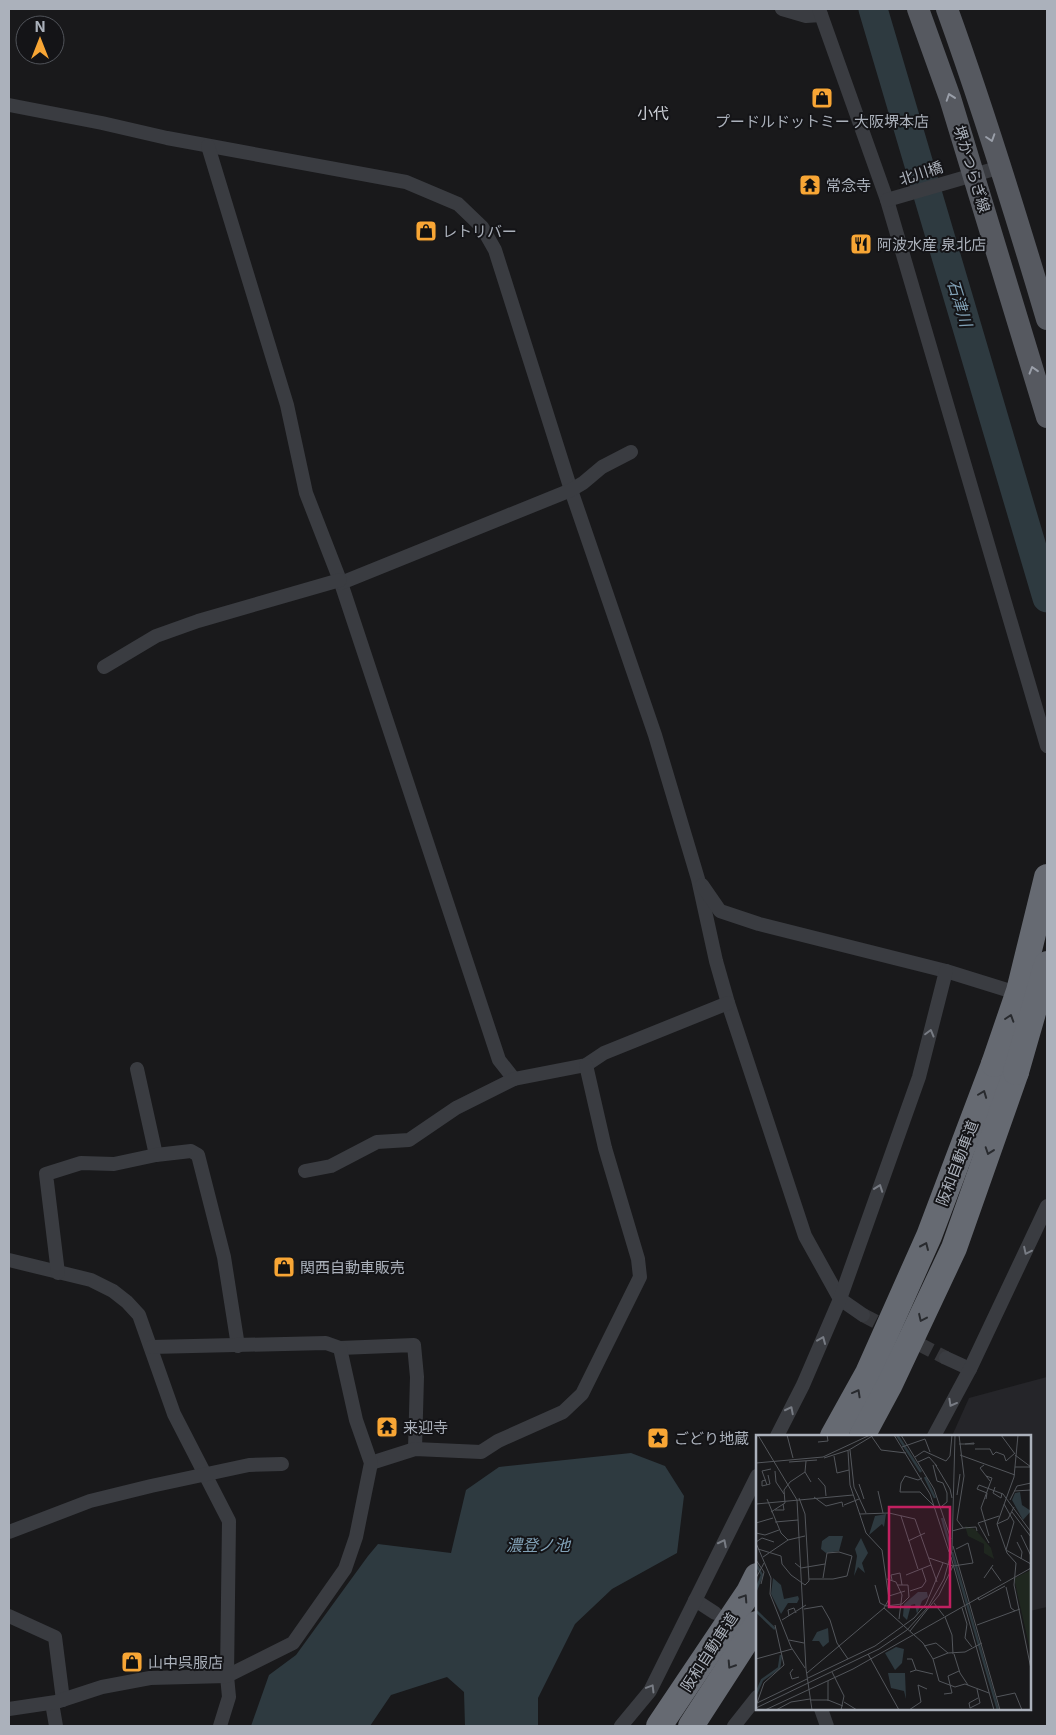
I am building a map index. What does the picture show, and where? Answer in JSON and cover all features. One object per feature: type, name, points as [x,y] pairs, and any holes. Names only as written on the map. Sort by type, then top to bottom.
[{"type":"highway","name":"阪和自動車道","points":[[863,1435],[890,1384],[954,1248],[1005,1068],[1019,991],[1047,877]]},
{"type":"highway","name":"阪和自動車道","points":[[835,1435],[868,1373],[1005,1068],[1047,964]]},
{"type":"highway","name":"阪和自動車道","points":[[659,1726],[749,1592],[756,1578]]},
{"type":"highway","name":"阪和自動車道","points":[[691,1726],[756,1626]]},
{"type":"main road","name":"堺かつらぎ線","points":[[918,9],[950,98],[965,176],[1047,417]]},
{"type":"main road","name":"堺かつらぎ線","points":[[947,9],[1001,167],[1047,319]]},
{"type":"street","points":[[782,9],[806,16],[820,12],[891,199],[1047,746]]},
{"type":"street","points":[[9,105],[208,146],[406,182],[458,204],[482,227],[494,250],[572,490],[655,735],[698,878],[716,960],[728,1002],[805,1236],[840,1299],[863,1315]]},
{"type":"street","points":[[208,146],[287,405],[306,493],[340,582],[499,1060],[514,1079]]},
{"type":"street","name":"北川橋","points":[[891,199],[1001,167]]},
{"type":"street","points":[[104,667],[156,636],[198,621],[340,582],[572,490],[602,468],[631,452]]},
{"type":"street","points":[[698,878],[720,911],[760,924],[946,972],[1047,1002]]},
{"type":"street","points":[[778,1435],[803,1385],[840,1299],[919,1077],[946,972]]},
{"type":"street","points":[[305,1171],[332,1166],[377,1142],[409,1140],[456,1108],[514,1079],[586,1065],[604,1053],[728,1002]]},
{"type":"street","points":[[371,1464],[415,1449],[481,1452],[498,1441],[563,1412],[582,1394],[640,1277],[638,1259],[605,1148],[586,1065]]},
{"type":"street","points":[[137,1069],[156,1155]]},
{"type":"street","points":[[58,1273],[46,1174],[81,1163],[114,1164],[156,1155],[191,1151],[198,1155],[224,1257],[238,1346]]},
{"type":"street","points":[[935,1435],[970,1370],[1047,1206]]},
{"type":"street","points":[[9,1260],[91,1280],[113,1291],[128,1302],[139,1315],[174,1414],[229,1521],[227,1676],[229,1697],[220,1726]]},
{"type":"street","points":[[150,1347],[326,1344],[340,1348],[414,1345],[417,1378],[415,1449]]},
{"type":"street","points":[[9,1710],[57,1702],[102,1686],[150,1678],[227,1676],[293,1643],[345,1569],[356,1537],[371,1464],[356,1420],[340,1348]]},
{"type":"street","points":[[946,1358],[970,1370]]},
{"type":"street","points":[[9,1532],[90,1501],[205,1473],[249,1465],[282,1464]]},
{"type":"street","points":[[621,1726],[650,1690],[756,1478]]},
{"type":"street","points":[[695,1600],[715,1613]]},
{"type":"street","points":[[9,1616],[55,1637],[56,1726]]},
{"type":"street","points":[[734,1726],[756,1698]]},
{"type":"street","points":[[821,1710],[827,1726]]},
{"type":"shaded area","points":[[1047,1377],[1047,1607],[1031,1611],[1031,1435],[952,1435],[969,1398]]},
{"type":"water","name":"濃登ノ池","points":[[631,1453],[665,1466],[684,1496],[677,1553],[612,1589],[575,1624],[538,1698],[538,1726],[465,1726],[464,1692],[447,1677],[391,1695],[370,1726],[251,1726],[269,1675],[296,1655],[378,1544],[451,1553],[466,1490],[499,1467]]},
{"type":"waterway","name":"石津川","points":[[873,9],[1047,598]]},
{"type":"tunnel","points":[[863,1315],[946,1358]]},
{"type":"place","name":"プードルドットミー 大阪堺本店","points":[[822,98]]},
{"type":"place","name":"常念寺","points":[[810,185]]},
{"type":"place","name":"レトリバー","points":[[426,231]]},
{"type":"place","name":"阿波水産 泉北店","points":[[861,244]]},
{"type":"place","name":"関西自動車販売","points":[[284,1267]]},
{"type":"place","name":"来迎寺","points":[[387,1427]]},
{"type":"place","name":"ごどり地蔵","points":[[658,1438]]},
{"type":"place","name":"山中呉服店","points":[[132,1662]]},
{"type":"district","name":"小代","points":[[653,113]]}]
